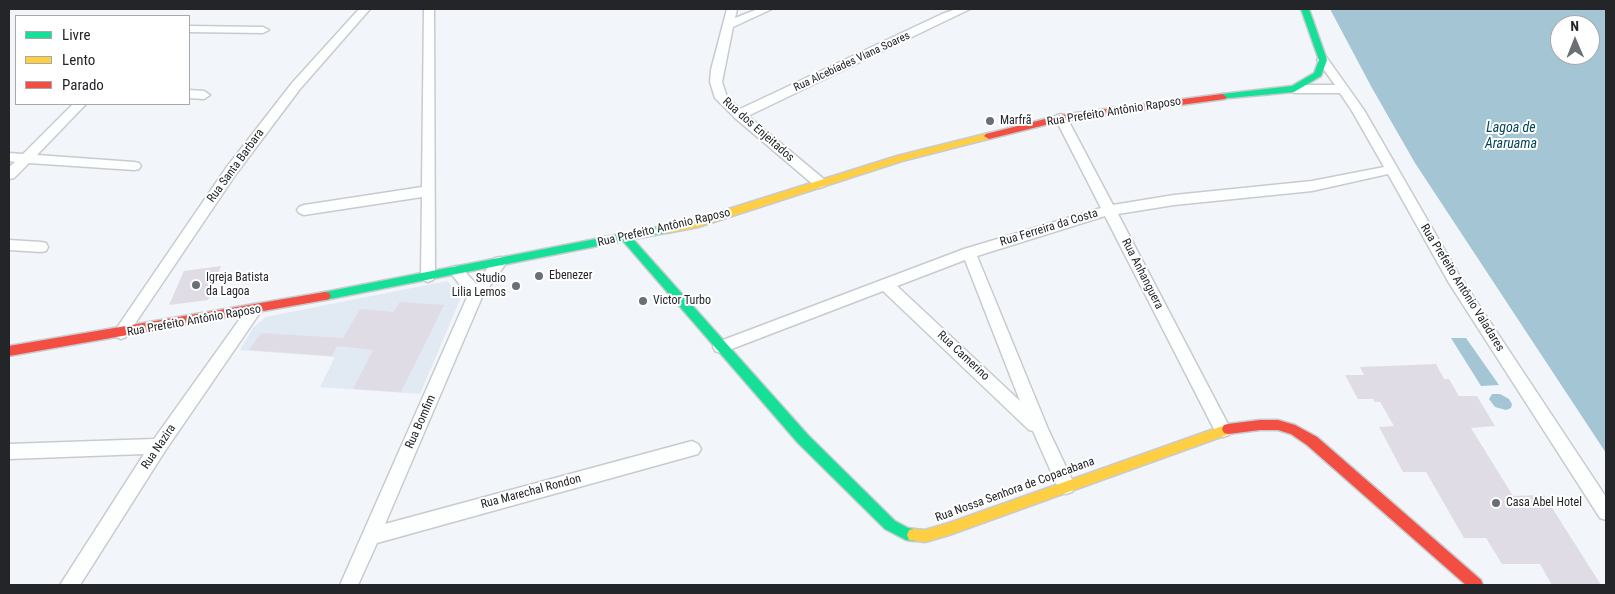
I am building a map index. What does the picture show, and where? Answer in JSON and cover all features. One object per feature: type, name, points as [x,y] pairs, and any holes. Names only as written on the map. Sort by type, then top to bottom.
[{"type":"street","name":"Rua Santa Barbara","points":[[121,333],[231,171],[301,80],[365,9]]},
{"type":"street","points":[[428,276],[429,9]]},
{"type":"street","points":[[729,25],[767,9]]},
{"type":"street","name":"Rua Alcebíades Viana Soares","points":[[739,115],[946,16],[965,9]]},
{"type":"street","points":[[1294,89],[1318,74],[1324,60],[1305,9]]},
{"type":"street","name":"Rua dos Enjeitados","points":[[734,10],[717,70],[716,82],[721,98],[820,183]]},
{"type":"street","points":[[190,29],[263,30]]},
{"type":"street","name":"Rua Prefeito Antônio Valadares","points":[[1324,60],[1344,89],[1392,169],[1454,279],[1606,512]]},
{"type":"street","name":"Rua Prefeito Antônio Raposo","points":[[9,351],[254,310],[626,238],[707,220],[900,158],[1061,118],[1164,103],[1294,89],[1344,89]]},
{"type":"street","points":[[190,94],[204,94]]},
{"type":"street","points":[[9,175],[79,105]]},
{"type":"street","name":"Rua Anhanguera","points":[[1061,118],[1223,430]]},
{"type":"street","points":[[9,156],[134,166]]},
{"type":"street","name":"Rua Ferreira da Costa","points":[[721,347],[969,253],[1109,210],[1174,200],[1312,186],[1392,169]]},
{"type":"street","points":[[304,210],[428,190]]},
{"type":"street","name":"Rua Nossa Senhora de Copacabana","points":[[626,238],[803,439],[890,525],[906,534],[926,536],[949,529],[1223,430],[1260,424],[1278,424],[1295,430],[1312,441],[1476,585]]},
{"type":"street","points":[[9,245],[41,247]]},
{"type":"street","name":"Rua Camerino","points":[[969,253],[1040,429],[1066,486]]},
{"type":"street","name":"Rua Bomfim","points":[[349,585],[476,294],[500,262]]},
{"type":"street","points":[[456,270],[476,294]]},
{"type":"street","name":"Rua Camerino","points":[[885,284],[1040,429]]},
{"type":"street","name":"Rua Nazira","points":[[69,585],[160,446],[254,310]]},
{"type":"street","points":[[9,451],[160,446]]},
{"type":"street","name":"Rua Marechal Rondon","points":[[371,536],[692,449]]},
{"type":"shaded area","points":[[447,281],[462,295],[420,394],[320,387],[335,357],[240,350],[253,328],[266,317]]},
{"type":"water","name":"Lagoa de Araruama","points":[[1330,9],[1606,9],[1606,453],[1415,163]]},
{"type":"water","points":[[1451,338],[1466,338],[1499,385],[1481,386]]},
{"type":"water","points":[[1492,394],[1500,394],[1509,399],[1512,404],[1511,408],[1506,410],[1495,407],[1489,399]]},
{"type":"building","name":"Igreja Batista da Lagoa","points":[[221,266],[208,300],[169,305],[184,271]]},
{"type":"building","points":[[400,302],[444,305],[401,392],[353,389],[373,350],[337,346],[332,356],[249,350],[261,333],[343,338],[360,309],[393,312]]},
{"type":"building","points":[[1436,364],[1444,379],[1449,379],[1459,396],[1477,396],[1495,426],[1471,428],[1513,496],[1544,495],[1601,585],[1552,585],[1540,564],[1502,564],[1486,538],[1464,538],[1426,472],[1403,472],[1379,427],[1394,426],[1380,402],[1375,402],[1373,399],[1358,399],[1345,375],[1364,375],[1360,367]]},
{"type":"traffic: fast","points":[[1222,97],[1294,89],[1318,74],[1323,60],[1305,9]]},
{"type":"traffic: fast","points":[[325,296],[667,229]]},
{"type":"traffic: fast","points":[[626,238],[803,439],[890,525],[906,534],[914,535]]},
{"type":"traffic: slow","points":[[667,229],[698,223],[900,158],[989,136]]},
{"type":"traffic: slow","points":[[914,535],[925,536],[949,529],[1228,429]]},
{"type":"traffic: jam","points":[[989,136],[1061,118],[1222,97]]},
{"type":"traffic: jam","points":[[9,351],[325,296]]},
{"type":"traffic: jam","points":[[1228,429],[1278,425],[1295,430],[1312,441],[1476,585]]},
{"type":"place","name":"Marfrã","points":[[990,121]]},
{"type":"place","name":"Ebenezer","points":[[539,276]]},
{"type":"place","name":"Igreja Batista da Lagoa","points":[[196,285]]},
{"type":"place","name":"Studio Lilia Lemos","points":[[516,286]]},
{"type":"place","name":"Victor Turbo","points":[[643,301]]},
{"type":"place","name":"Casa Abel Hotel","points":[[1496,503]]}]
